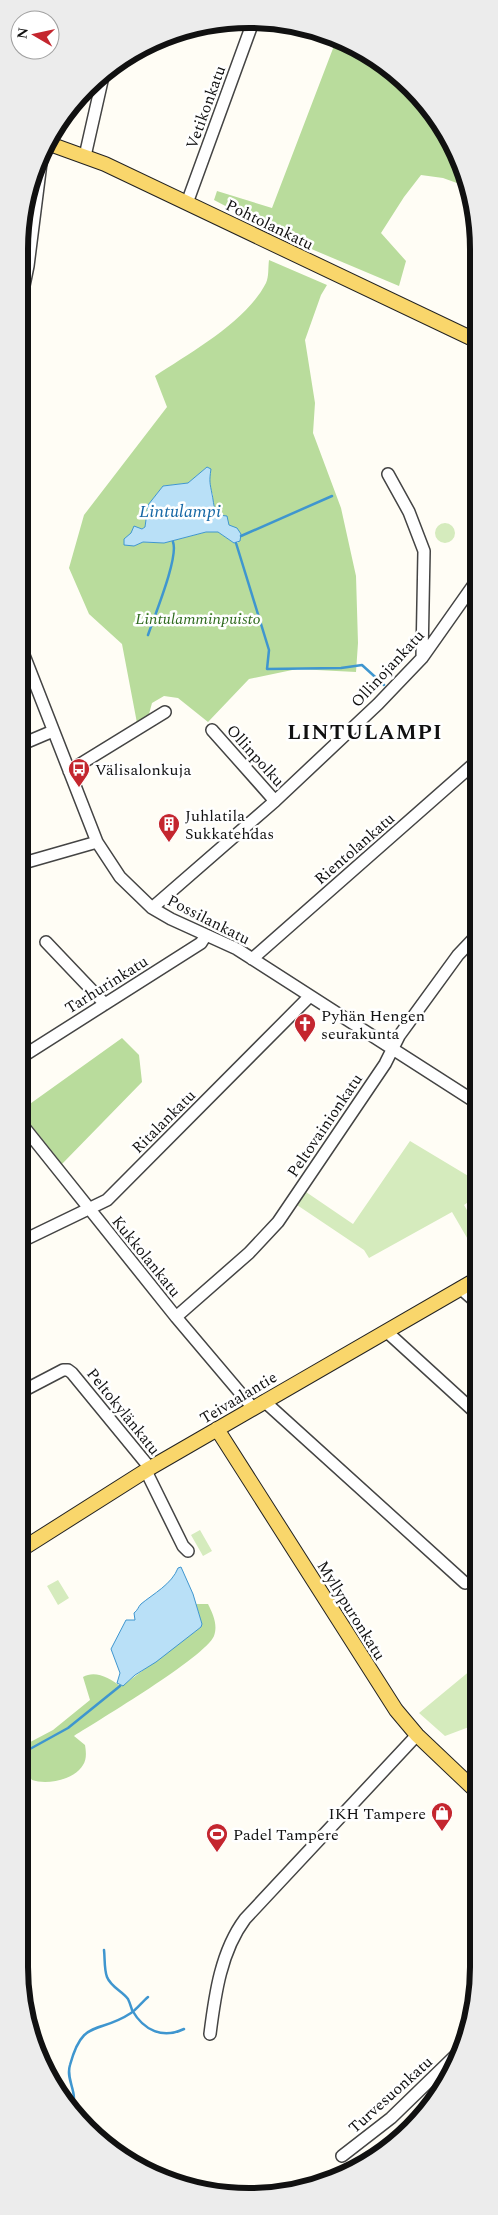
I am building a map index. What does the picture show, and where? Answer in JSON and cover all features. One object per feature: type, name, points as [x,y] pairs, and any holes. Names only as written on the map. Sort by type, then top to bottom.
[{"type":"main road","name":"Pohtolankatu","points":[[53,145],[85,156],[470,338]]},
{"type":"main road","name":"Teivaalantie","points":[[28,1541],[470,1282]]},
{"type":"main road","name":"Myllypuronkatu","points":[[217,1430],[387,1698],[417,1735],[470,1785]]},
{"type":"street","name":"Vetikonkatu","points":[[187,204],[251,28]]},
{"type":"street","points":[[85,156],[101,84]]},
{"type":"street","points":[[28,264],[39,178]]},
{"type":"street","points":[[388,474],[409,512],[424,550],[422,658]]},
{"type":"street","name":"Ollinojankatu","points":[[152,908],[275,801],[378,704],[422,658],[470,590]]},
{"type":"street","name":"Possilankatu","points":[[28,669],[97,842],[120,877],[152,908],[171,919],[226,942],[470,1099]]},
{"type":"street","points":[[69,771],[165,712]]},
{"type":"street","name":"Ollinpolku","points":[[212,730],[275,801]]},
{"type":"street","points":[[28,742],[53,731]]},
{"type":"street","name":"Rientolankatu","points":[[252,959],[470,767]]},
{"type":"street","points":[[28,862],[97,842]]},
{"type":"street","name":"Tarhurinkatu","points":[[28,1053],[201,943],[206,935]]},
{"type":"street","points":[[46,942],[105,1004]]},
{"type":"street","name":"Peltovainionkatu","points":[[176,1317],[249,1253],[278,1222],[393,1050],[399,1036],[458,955],[470,942]]},
{"type":"street","name":"Ritalankatu","points":[[28,1238],[107,1200],[310,996]]},
{"type":"street","name":"Kukkolankatu","points":[[28,1132],[176,1317],[259,1404],[465,1583]]},
{"type":"street","points":[[460,1288],[470,1297]]},
{"type":"street","points":[[386,1331],[470,1408]]},
{"type":"street","name":"Peltokylänkatu","points":[[28,1388],[63,1370],[68,1370],[148,1470]]},
{"type":"street","points":[[148,1470],[183,1546],[188,1551]]},
{"type":"street","points":[[210,2034],[221,1972],[235,1933],[417,1735]]},
{"type":"street","name":"Turvesuonkatu","points":[[342,2156],[391,2118],[449,2062]]},
{"type":"shaded area","points":[[406,2123],[395,2133],[384,2142],[362,2157]]},
{"type":"green space","points":[[335,44],[360,57],[384,73],[416,103],[441,138],[454,164],[461,184],[443,178],[421,175],[404,197],[381,233],[406,261],[399,286],[290,240],[214,200],[217,191],[272,208]]},
{"type":"green space","name":"Lintulamminpuisto","points":[[269,260],[327,285],[321,295],[305,340],[315,403],[313,433],[341,508],[356,576],[358,643],[356,672],[297,669],[249,679],[208,722],[178,698],[164,696],[152,703],[149,714],[137,723],[122,644],[89,614],[69,568],[84,515],[167,407],[155,376],[217,335],[245,311],[266,283]],"holes":[[[207,467],[210,469],[208,484],[213,495],[212,506],[218,515],[229,525],[238,543],[234,543],[218,532],[206,532],[164,543],[143,542],[134,546],[124,539],[145,527],[148,505],[163,486],[188,483]]]},
{"type":"green space","points":[[445,523],[452,526],[455,533],[452,540],[445,543],[438,540],[435,533],[438,526]]},
{"type":"green space","points":[[122,1038],[139,1055],[142,1082],[62,1164],[28,1121],[28,1105]]},
{"type":"green space","points":[[410,1141],[470,1177],[470,1201],[464,1205],[470,1215],[470,1243],[452,1212],[369,1258],[364,1250],[297,1205],[306,1192],[353,1224]]},
{"type":"green space","points":[[200,1530],[212,1551],[203,1556],[191,1535]]},
{"type":"green space","points":[[58,1580],[69,1598],[58,1605],[47,1586]]},
{"type":"green space","points":[[196,1604],[208,1604],[215,1624],[215,1632],[206,1646],[172,1673],[74,1736],[85,1745],[85,1760],[79,1770],[60,1780],[45,1782],[32,1780],[28,1774],[28,1743],[53,1730],[90,1700],[83,1677],[92,1674],[97,1675],[112,1680],[120,1686],[201,1627]]},
{"type":"green space","points":[[470,1671],[470,1727],[445,1736],[419,1713]]},
{"type":"water","name":"Lintulampi","points":[[207,467],[211,469],[210,482],[215,510],[218,515],[227,516],[229,525],[237,528],[241,534],[240,541],[234,543],[218,532],[206,532],[164,543],[143,542],[134,546],[124,545],[124,539],[131,533],[134,526],[142,529],[145,527],[148,505],[163,486],[188,483]]},
{"type":"water","points":[[181,1567],[193,1594],[202,1624],[201,1627],[156,1662],[135,1675],[123,1686],[117,1683],[120,1673],[111,1649],[126,1620],[135,1620],[134,1613],[140,1605],[167,1584],[178,1568]]},
{"type":"waterway","points":[[241,536],[332,496]]},
{"type":"waterway","points":[[148,635],[169,573],[174,550],[173,542]]},
{"type":"waterway","points":[[236,543],[269,650],[267,669],[341,668],[362,665],[384,685]]},
{"type":"waterway","points":[[28,1750],[68,1728],[120,1686]]},
{"type":"waterway","points":[[104,1950],[107,1977],[128,1999],[132,2010],[142,2023],[148,2028],[161,2033],[176,2032],[184,2029]]},
{"type":"waterway","points":[[73,2102],[69,2071],[80,2040],[93,2029],[119,2020],[131,2013],[148,1997]]},
{"type":"place","name":"Välisalonkuja","points":[[79,788]]},
{"type":"place","name":"Juhlatila Sukkatehdas","points":[[169,843]]},
{"type":"place","name":"Pyhän Hengen seurakunta","points":[[305,1043]]},
{"type":"place","name":"IKH Tampere","points":[[442,1832]]},
{"type":"place","name":"Padel Tampere","points":[[217,1853]]},
{"type":"district","name":"LINTULAMPI","points":[[365,732]]}]
